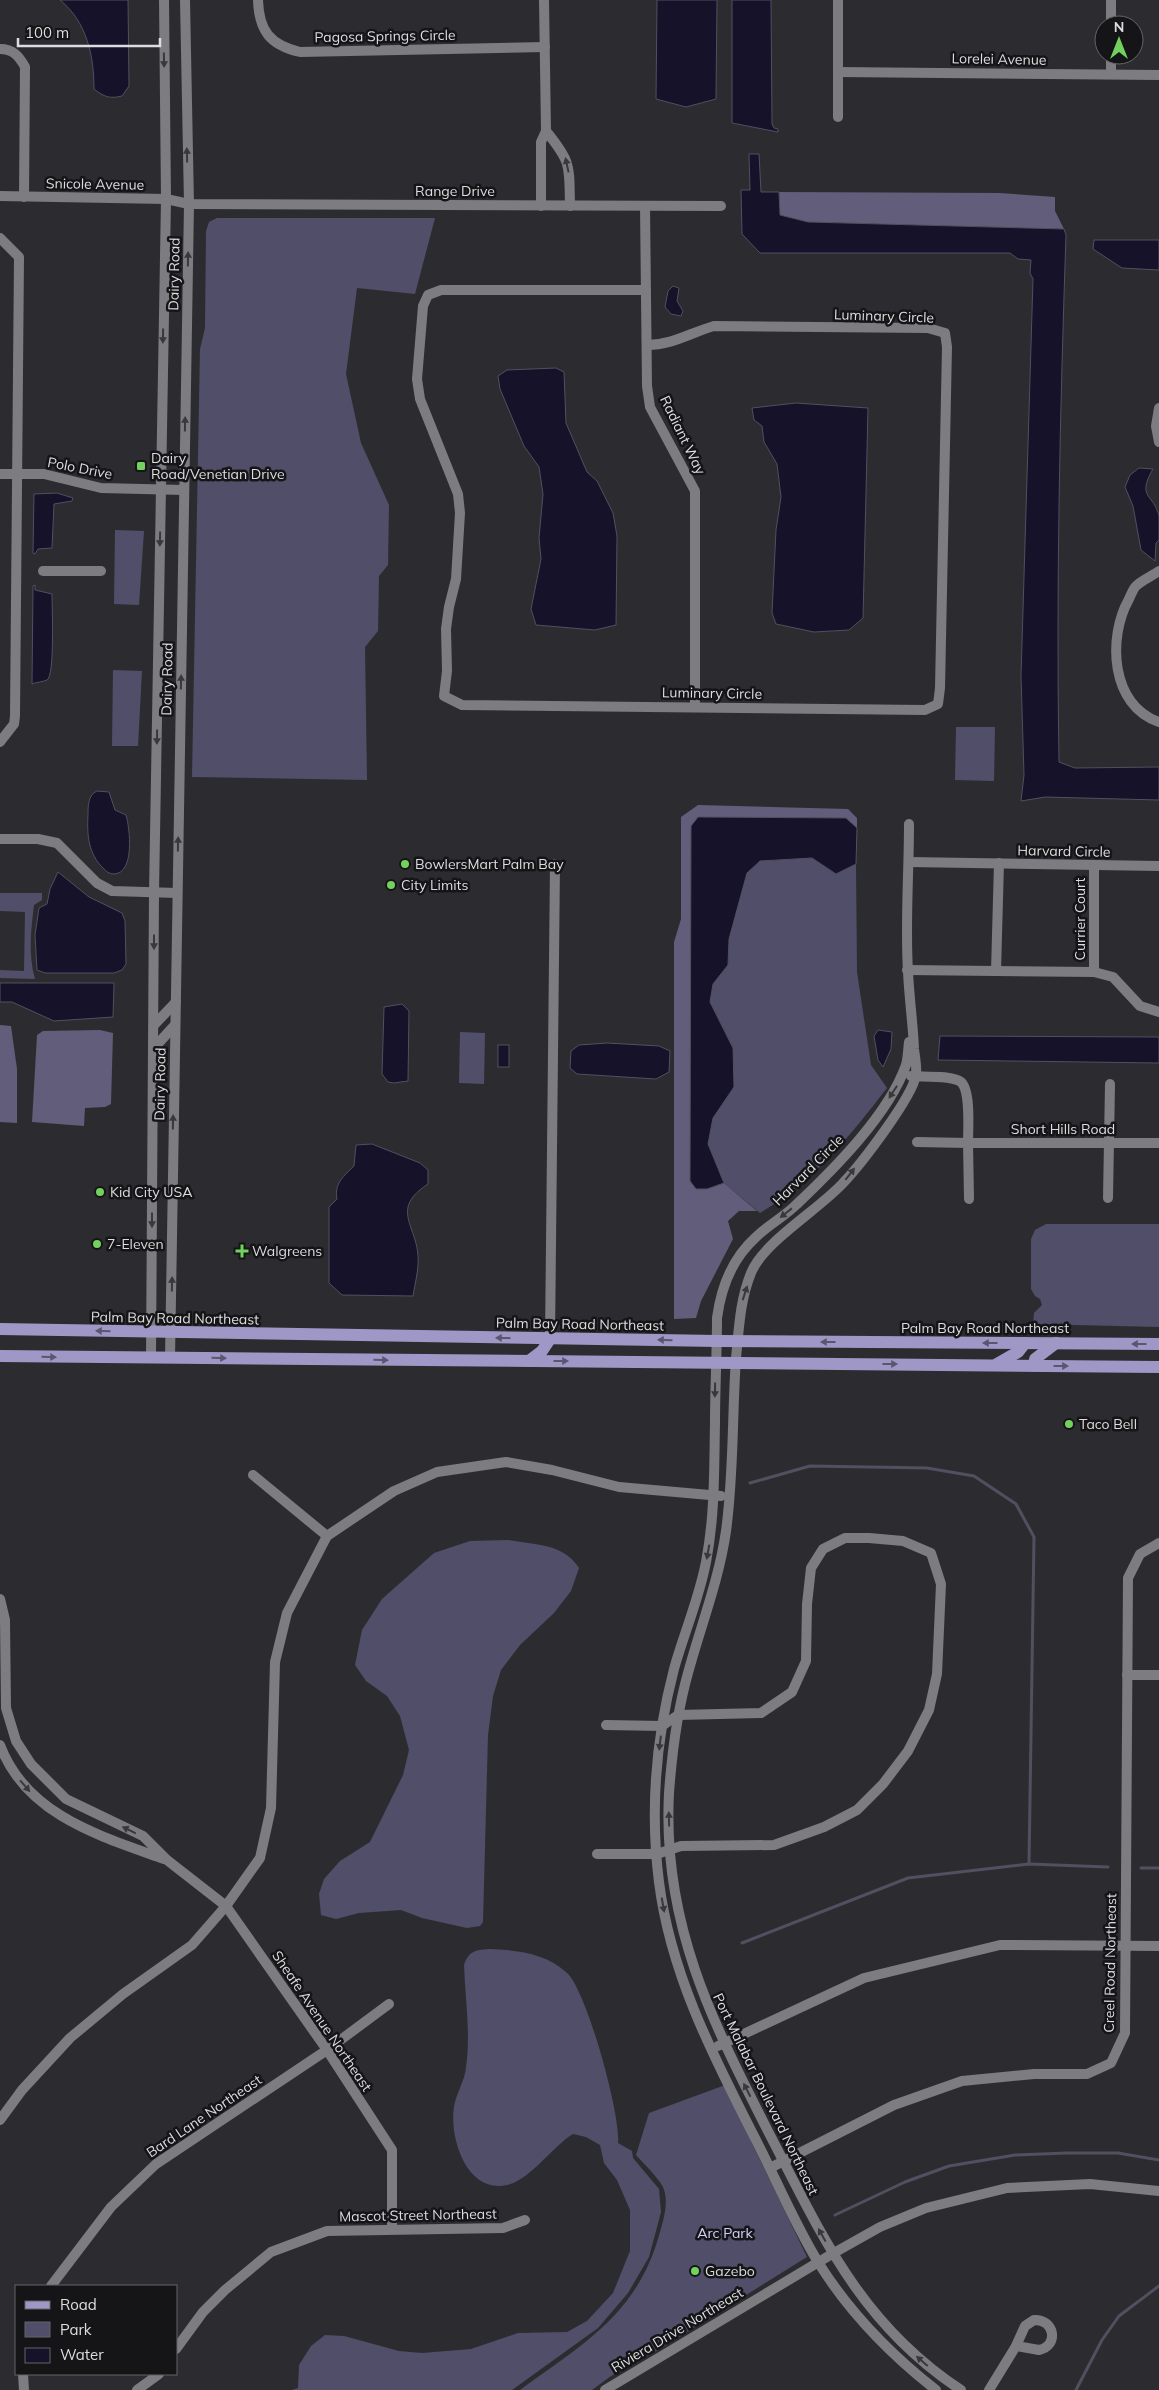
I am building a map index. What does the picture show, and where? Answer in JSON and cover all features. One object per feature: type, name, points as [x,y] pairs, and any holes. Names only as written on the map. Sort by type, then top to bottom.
[{"type":"main road","name":"Palm Bay Road Northeast","points":[[0,1329],[550,1339],[1159,1344]]},
{"type":"main road","points":[[529,1361],[542,1351],[550,1339]]},
{"type":"main road","points":[[994,1365],[1014,1356],[1025,1343]]},
{"type":"main road","points":[[1035,1366],[1035,1359],[1056,1343]]},
{"type":"main road","points":[[0,1356],[1159,1367]]},
{"type":"street","name":"Dairy Road","points":[[151,1358],[154,893],[166,199],[164,0]]},
{"type":"street","name":"Dairy Road","points":[[170,1358],[189,204],[184,0]]},
{"type":"street","name":"Pagosa Springs Circle","points":[[258,0],[258,17],[265,31],[275,43],[284,48],[300,52],[545,47]]},
{"type":"street","points":[[541,206],[541,142],[546,131],[544,0]]},
{"type":"street","points":[[838,0],[838,117]]},
{"type":"street","points":[[1111,0],[1111,15]]},
{"type":"street","points":[[0,49],[8,49],[19,57],[25,67],[24,196]]},
{"type":"street","points":[[1111,65],[1111,74]]},
{"type":"street","name":"Lorelei Avenue","points":[[838,72],[1159,75]]},
{"type":"street","points":[[546,131],[565,154],[569,165],[570,206]]},
{"type":"street","name":"Snicole Avenue","points":[[0,196],[166,199],[189,204]]},
{"type":"street","name":"Range Drive","points":[[189,204],[721,206]]},
{"type":"street","name":"Radiant Way","points":[[645,206],[647,386],[650,407],[695,491],[695,706]]},
{"type":"street","points":[[0,238],[19,257],[15,716],[14,724],[0,742]]},
{"type":"street","name":"Luminary Circle","points":[[646,290],[441,290],[428,295],[423,306],[417,379],[420,399],[458,494],[460,512],[456,579],[446,629],[447,671],[444,696],[462,705],[695,706],[925,710],[938,704],[941,630],[945,332],[928,328],[714,326],[694,332],[679,341],[660,345],[647,345]]},
{"type":"street","points":[[1159,408],[1156,426],[1159,442]]},
{"type":"street","name":"Polo Drive","points":[[0,474],[44,474],[101,488],[184,490]]},
{"type":"street","points":[[43,571],[101,571]]},
{"type":"street","points":[[1159,571],[1136,586],[1122,612],[1115,641],[1118,669],[1127,698],[1150,719],[1159,722]]},
{"type":"street","name":"Harvard Circle","points":[[909,824],[907,970],[916,1076]]},
{"type":"street","points":[[0,838],[38,839],[57,844],[96,883],[112,891],[177,893]]},
{"type":"street","name":"Harvard Circle","points":[[909,862],[1159,866]]},
{"type":"street","points":[[996,971],[999,863]]},
{"type":"street","points":[[550,1339],[556,864]]},
{"type":"street","name":"Currier Court","points":[[1094,865],[1094,972]]},
{"type":"street","points":[[907,970],[1094,972],[1113,977],[1140,1006],[1159,1012]]},
{"type":"street","points":[[154,1025],[176,1002]]},
{"type":"street","name":"Harvard Circle","points":[[717,1341],[720,1294],[732,1267],[754,1238],[795,1206],[834,1168],[873,1122],[902,1076],[907,1063],[912,1012]]},
{"type":"street","points":[[154,1049],[175,1025]]},
{"type":"street","points":[[902,1076],[951,1078],[961,1083],[967,1093],[969,1199]]},
{"type":"street","points":[[738,1341],[740,1308],[753,1267],[769,1249],[815,1210],[844,1182],[886,1129],[916,1076]]},
{"type":"street","points":[[1108,1198],[1110,1084]]},
{"type":"street","name":"Short Hills Road","points":[[917,1142],[1159,1144]]},
{"type":"street","name":"Port Malabar Boulevard Northeast","points":[[717,1341],[715,1496],[705,1567],[674,1668],[662,1726],[654,1800],[657,1854],[665,1918],[680,1972],[711,2049],[818,2262],[857,2315],[888,2349],[936,2390]]},
{"type":"street","name":"Port Malabar Boulevard Northeast","points":[[738,1341],[729,1496],[719,1568],[678,1715],[669,1798],[670,1851],[680,1917],[693,1969],[724,2043],[832,2254],[866,2303],[898,2339],[941,2377],[961,2390]]},
{"type":"street","points":[[0,2120],[22,2090],[70,2038],[123,1994],[192,1945],[226,1906],[260,1858],[271,1808],[275,1662],[287,1613],[327,1536],[394,1491],[436,1472],[506,1462],[552,1470],[619,1486],[729,1496]]},
{"type":"street","points":[[253,1475],[327,1536]]},
{"type":"street","points":[[597,1854],[657,1854],[682,1846],[774,1845],[824,1827],[857,1810],[883,1784],[908,1751],[929,1710],[937,1674],[941,1584],[931,1553],[904,1541],[870,1538],[845,1538],[824,1548],[811,1568],[807,1604],[806,1660],[792,1692],[761,1714],[678,1715],[662,1726],[606,1725]]},
{"type":"street","name":"Creel Road Northeast","points":[[770,2168],[894,2105],[962,2081],[1034,2074],[1087,2074],[1111,2063],[1125,2033],[1128,1578],[1140,1554],[1159,1543]]},
{"type":"street","name":"Sheafe Avenue Northeast","points":[[0,1599],[5,1620],[6,1708],[16,1741],[30,1764],[66,1799],[143,1836],[167,1860],[226,1906],[327,2050],[392,2150],[392,2228]]},
{"type":"street","points":[[1127,1675],[1159,1675]]},
{"type":"street","points":[[1,1750],[16,1741]]},
{"type":"street","name":"Sheafe Avenue Northeast","points":[[1,1750],[23,1785],[48,1809],[91,1833],[167,1860]]},
{"type":"street","points":[[711,2049],[864,1978],[1000,1945],[1159,1946]]},
{"type":"street","name":"Bard Lane Northeast","points":[[52,2285],[111,2207],[156,2164],[327,2050],[389,2004]]},
{"type":"street","name":"Riviera Drive Northeast","points":[[605,2390],[832,2254],[880,2227],[926,2208],[1007,2188],[1090,2184],[1159,2191]]},
{"type":"street","name":"Mascot Street Northeast","points":[[178,2346],[203,2312],[225,2290],[271,2252],[327,2231],[392,2228],[503,2228],[525,2220]]},
{"type":"street","points":[[989,2390],[1016,2346]]},
{"type":"street","points":[[23,2375],[24,2390]]},
{"type":"street","points":[[137,2390],[157,2375]]},
{"type":"green space","points":[[217,218],[435,218],[415,294],[357,288],[346,374],[361,443],[389,505],[388,565],[379,576],[378,631],[365,647],[367,780],[192,777],[200,349],[205,328],[206,231],[209,222]]},
{"type":"green space","points":[[115,530],[144,531],[139,605],[114,604]]},
{"type":"green space","points":[[113,670],[142,671],[138,746],[112,746]]},
{"type":"green space","points":[[956,727],[995,727],[994,781],[955,780]]},
{"type":"green space","points":[[812,858],[836,874],[856,864],[857,972],[871,1065],[887,1088],[845,1140],[814,1172],[779,1201],[760,1213],[724,1183],[708,1144],[713,1118],[734,1086],[732,1048],[710,1003],[713,984],[728,965],[729,939],[747,873],[760,861]]},
{"type":"green space","points":[[0,893],[42,893],[42,900],[34,905],[31,933],[31,960],[35,979],[0,978],[0,970],[24,971],[25,912],[0,911]]},
{"type":"green space","points":[[460,1032],[485,1033],[484,1084],[459,1083]]},
{"type":"green space","points":[[1046,1224],[1159,1224],[1159,1327],[1033,1324],[1034,1313],[1042,1305],[1040,1299],[1035,1296],[1031,1289],[1031,1239],[1035,1230]]},
{"type":"green space","points":[[508,1540],[557,1549],[579,1568],[571,1591],[554,1613],[520,1645],[501,1670],[493,1696],[488,1735],[483,1922],[480,1926],[467,1928],[422,1918],[401,1910],[359,1913],[336,1919],[321,1915],[319,1894],[324,1879],[340,1861],[370,1842],[403,1775],[409,1750],[400,1716],[387,1696],[366,1681],[355,1665],[362,1630],[382,1599],[434,1553],[470,1541]]},
{"type":"green space","points":[[489,1949],[531,1954],[550,1961],[567,1973],[575,1984],[584,2003],[601,2055],[614,2108],[618,2143],[632,2151],[633,2158],[659,2189],[661,2212],[649,2257],[628,2293],[598,2328],[512,2390],[292,2390],[298,2388],[299,2365],[311,2346],[325,2335],[344,2336],[399,2351],[422,2353],[471,2349],[518,2333],[567,2332],[587,2321],[613,2293],[630,2251],[630,2210],[617,2180],[604,2163],[600,2145],[586,2137],[573,2134],[524,2177],[507,2185],[493,2186],[481,2181],[471,2172],[458,2148],[453,2120],[454,2107],[465,2072],[468,2041],[464,1965],[473,1952]]},
{"type":"green space","name":"Arc Park","points":[[728,2084],[750,2139],[807,2257],[658,2350],[611,2376],[592,2390],[520,2390],[587,2341],[606,2324],[623,2306],[638,2285],[650,2260],[662,2227],[666,2198],[663,2187],[654,2174],[636,2155],[649,2113]]},
{"type":"shaded area","points":[[779,192],[999,193],[1055,197],[1055,211],[1064,229],[808,222],[780,215]]},
{"type":"shaded area","points":[[698,805],[848,809],[857,818],[857,828],[845,818],[699,817],[696,1189],[707,1189],[724,1183],[757,1211],[739,1211],[728,1221],[733,1239],[701,1301],[696,1318],[674,1319],[674,942],[681,919],[681,817]]},
{"type":"shaded area","points":[[0,1025],[11,1026],[17,1069],[17,1123],[0,1122]]},
{"type":"shaded area","points":[[100,1030],[113,1033],[111,1104],[105,1107],[85,1108],[84,1126],[32,1122],[37,1035],[43,1031]]},
{"type":"water","points":[[60,0],[128,0],[129,86],[122,96],[107,97],[94,89],[90,52],[83,29],[77,19]]},
{"type":"water","points":[[657,0],[717,0],[716,99],[686,107],[656,99]]},
{"type":"water","points":[[732,0],[771,0],[772,124],[774,128],[778,129],[778,132],[732,123]]},
{"type":"water","points":[[749,154],[759,154],[761,192],[779,192],[780,215],[808,222],[1064,229],[1066,235],[1058,564],[1059,762],[1075,768],[1159,767],[1159,800],[1045,797],[1021,801],[1024,775],[1021,676],[1033,279],[1030,273],[1031,260],[1018,259],[1010,253],[760,253],[742,234],[741,190],[750,190]]},
{"type":"water","points":[[1094,240],[1159,240],[1159,270],[1122,268],[1093,249]]},
{"type":"water","points":[[673,286],[679,288],[677,301],[683,311],[681,316],[671,314],[665,307],[668,291]]},
{"type":"water","points":[[556,368],[564,372],[566,423],[587,472],[597,481],[613,513],[617,536],[616,625],[595,630],[536,625],[531,609],[541,559],[539,538],[543,494],[539,467],[524,446],[500,389],[498,376],[507,370]]},
{"type":"water","points":[[796,403],[868,408],[863,618],[849,630],[814,632],[776,624],[772,613],[776,530],[781,497],[777,464],[764,442],[762,426],[754,420],[752,408]]},
{"type":"water","points":[[1139,468],[1153,469],[1148,478],[1146,491],[1159,516],[1159,540],[1156,543],[1155,561],[1141,550],[1133,506],[1125,487],[1130,475]]},
{"type":"water","points":[[57,493],[73,498],[72,501],[54,504],[52,548],[38,549],[35,554],[33,553],[34,494]]},
{"type":"water","points":[[35,585],[35,590],[52,594],[53,625],[50,676],[47,680],[32,684],[33,586]]},
{"type":"water","points":[[97,791],[109,792],[115,810],[126,815],[129,840],[128,859],[121,872],[114,874],[111,874],[99,863],[90,844],[88,805],[90,798]]},
{"type":"water","points":[[698,817],[846,818],[857,828],[856,864],[836,874],[812,858],[760,861],[747,873],[729,939],[728,965],[713,984],[710,1002],[733,1048],[734,1087],[713,1118],[708,1144],[724,1183],[707,1189],[696,1189],[690,1181],[691,826]]},
{"type":"water","points":[[58,872],[89,897],[122,913],[125,921],[126,964],[122,970],[114,973],[45,973],[37,970],[35,935],[39,908],[47,904],[50,889]]},
{"type":"water","points":[[0,983],[114,983],[113,1017],[54,1021],[12,1002],[0,1002]]},
{"type":"water","points":[[402,1004],[409,1011],[408,1081],[394,1083],[388,1082],[382,1074],[384,1007]]},
{"type":"water","points":[[878,1030],[892,1032],[891,1049],[883,1067],[878,1060],[874,1036]]},
{"type":"water","points":[[940,1036],[1159,1037],[1159,1063],[938,1060]]},
{"type":"water","points":[[607,1043],[659,1046],[670,1051],[669,1072],[656,1079],[577,1074],[570,1068],[571,1051],[579,1045]]},
{"type":"water","points":[[498,1045],[509,1045],[509,1067],[498,1067]]},
{"type":"water","points":[[372,1144],[420,1163],[428,1170],[428,1184],[410,1201],[408,1209],[408,1217],[418,1256],[413,1296],[342,1295],[329,1283],[329,1207],[337,1199],[338,1184],[354,1166],[356,1145]]},
{"type":"waterway","points":[[750,1483],[810,1466],[927,1468],[974,1476],[1016,1504],[1034,1537],[1029,1864]]},
{"type":"waterway","points":[[742,1943],[908,1878],[1029,1864],[1108,1867]]},
{"type":"waterway","points":[[1141,1868],[1159,1868]]},
{"type":"waterway","points":[[835,2215],[905,2182],[949,2166],[1015,2155],[1067,2153],[1118,2153],[1159,2160]]},
{"type":"waterway","points":[[1076,2390],[1102,2340],[1119,2316],[1159,2286]]},
{"type":"place","name":"Dairy Road/Venetian Drive","points":[[141,466]]},
{"type":"place","name":"BowlersMart Palm Bay","points":[[405,864]]},
{"type":"place","name":"City Limits","points":[[391,885]]},
{"type":"place","name":"Kid City USA","points":[[100,1192]]},
{"type":"place","name":"7-Eleven","points":[[97,1244]]},
{"type":"place","name":"Walgreens","points":[[242,1251]]},
{"type":"place","name":"Taco Bell","points":[[1069,1424]]},
{"type":"place","name":"Gazebo","points":[[695,2271]]}]
